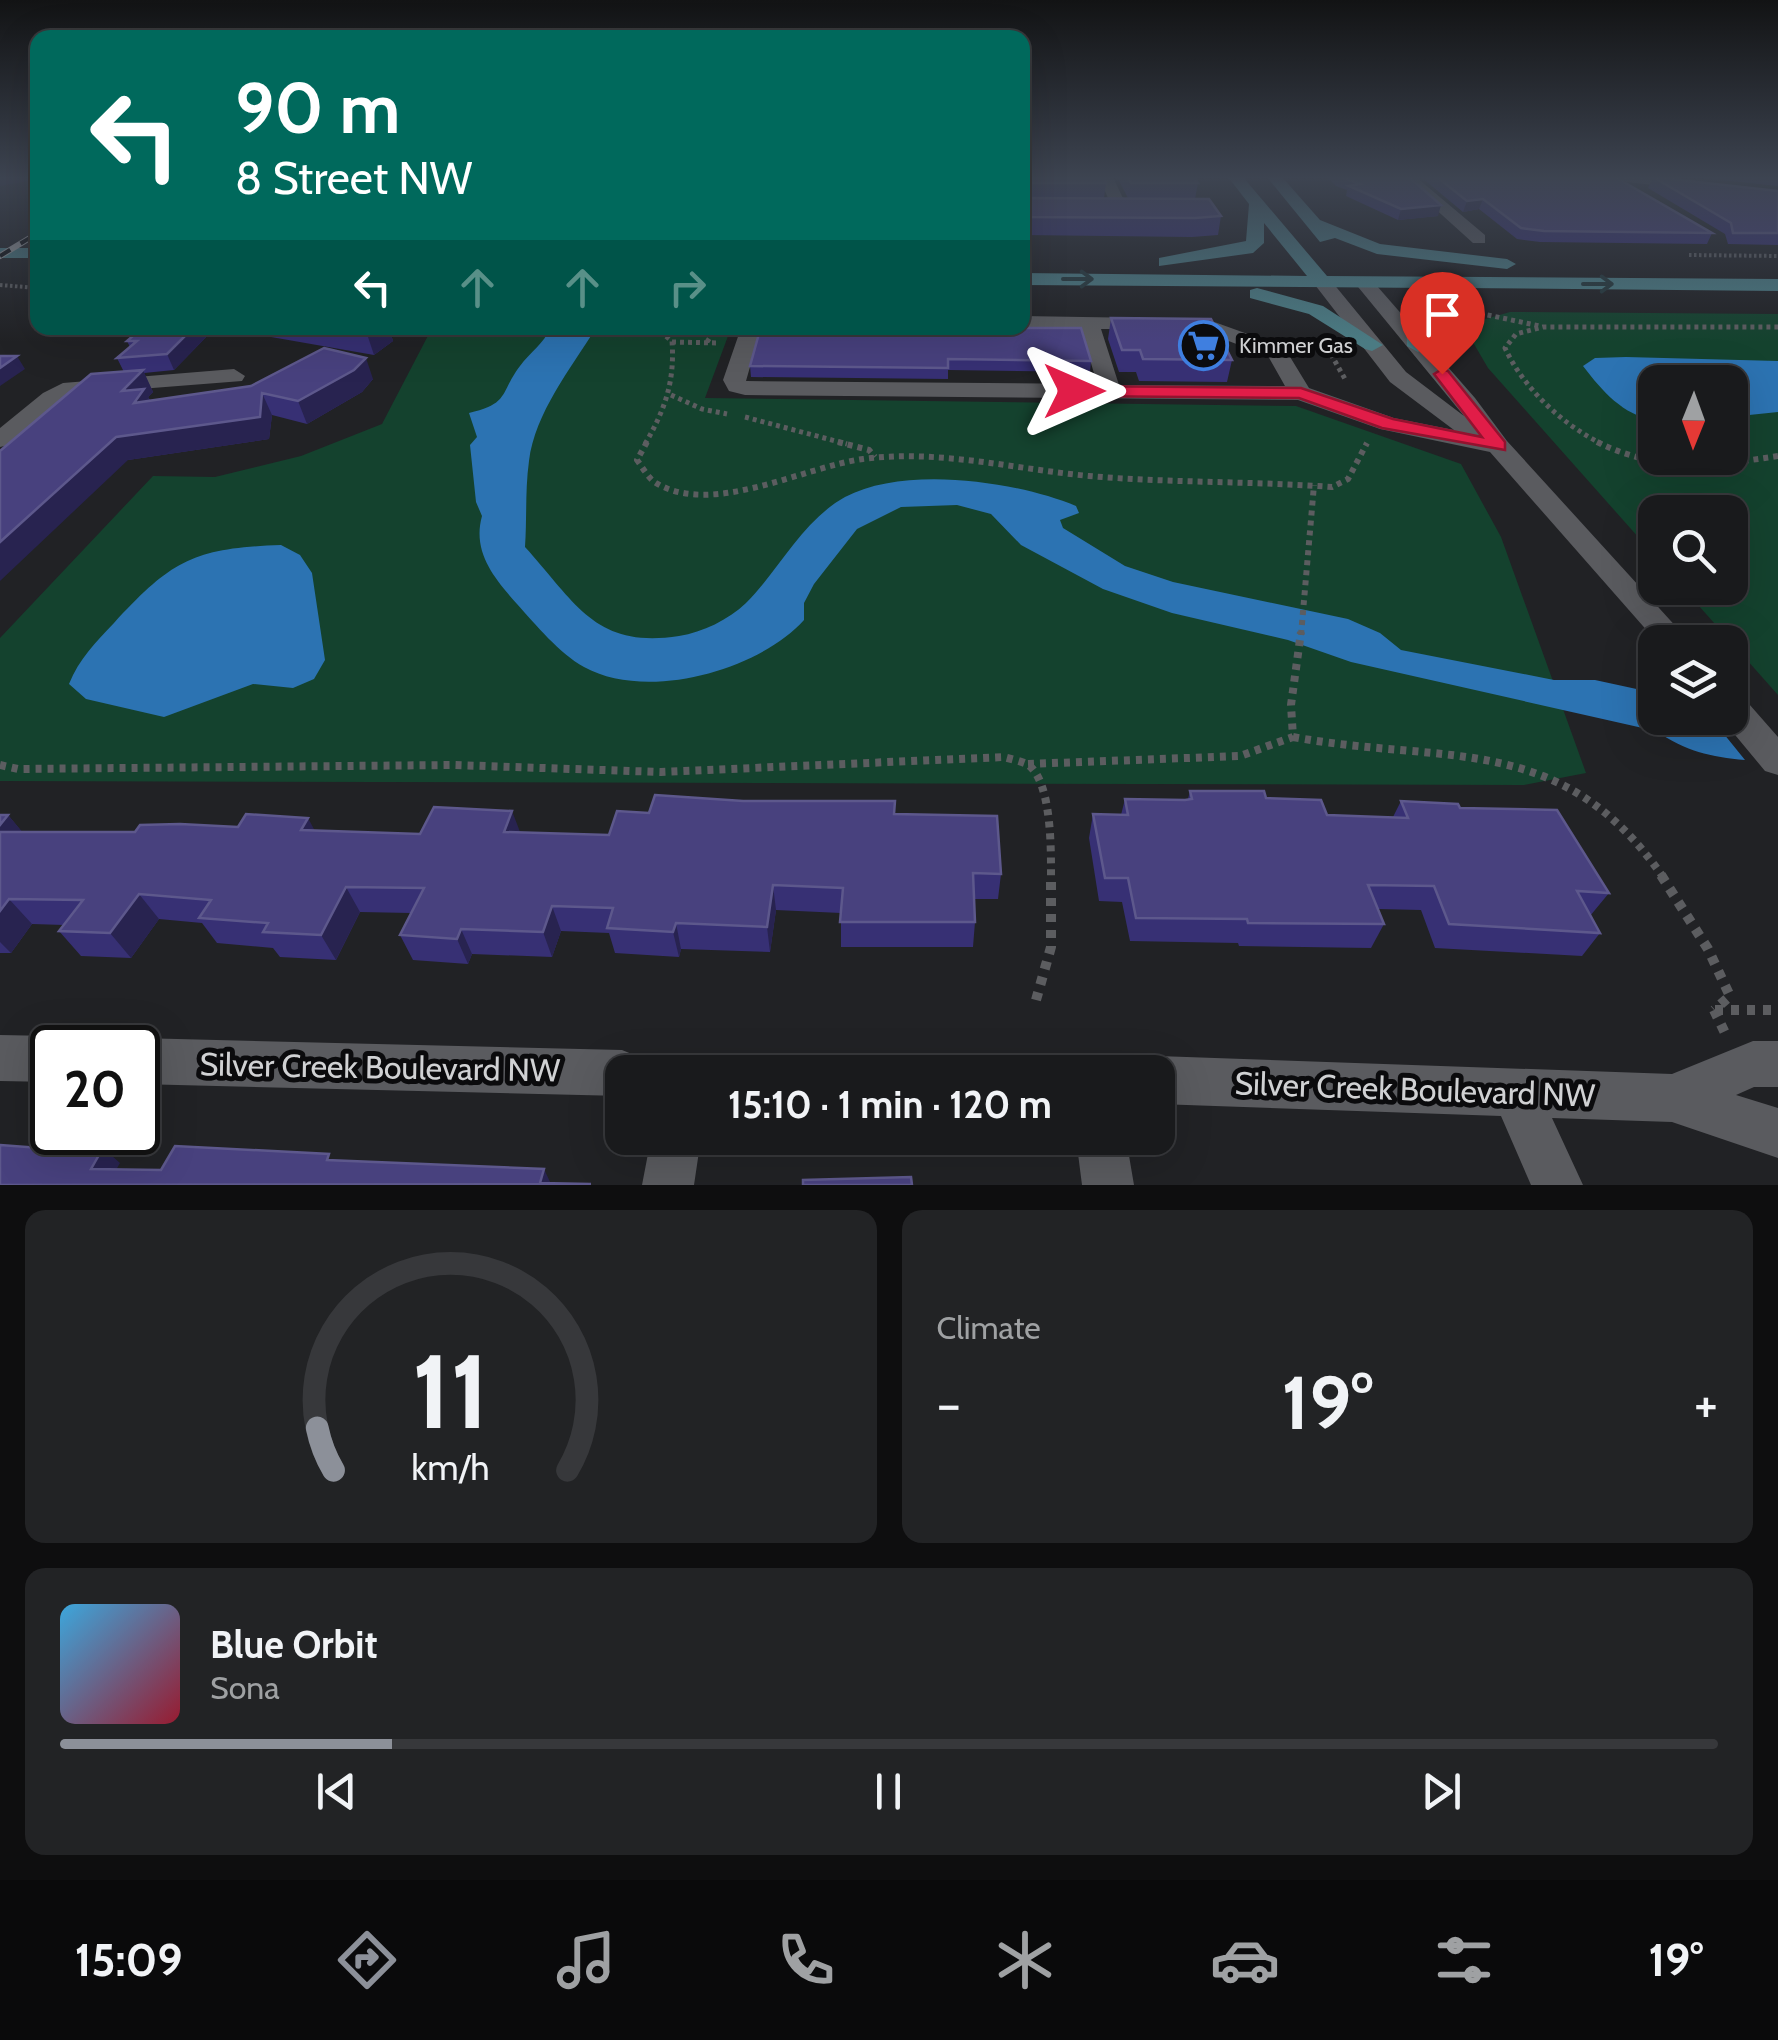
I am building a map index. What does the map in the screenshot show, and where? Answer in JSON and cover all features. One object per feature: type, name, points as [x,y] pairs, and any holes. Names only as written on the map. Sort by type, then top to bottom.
[{"type":"main road","points":[[1165,262],[1230,255],[1255,243],[1256,232]]},
{"type":"main road","points":[[1281,232],[1321,281]]},
{"type":"main road","points":[[1321,232],[1363,282]]},
{"type":"main road","points":[[1336,232],[1377,248],[1504,274]]},
{"type":"main road","points":[[0,252],[30,253]]},
{"type":"main road","points":[[1030,260],[1306,263],[1344,259],[1504,274],[1778,285]]},
{"type":"main road","points":[[1030,279],[1363,282],[1778,267]]},
{"type":"main road","points":[[0,272],[30,273]]},
{"type":"main road","points":[[1418,346],[1416,309],[1422,298],[1444,288],[1504,274]]},
{"type":"main road","points":[[1120,280],[1288,300],[1316,310],[1372,345]]},
{"type":"street","points":[[1471,232],[1479,239]]},
{"type":"street","points":[[1321,281],[1398,377],[1438,410],[1498,446]]},
{"type":"street","points":[[1363,282],[1498,446],[1659,625]]},
{"type":"street","points":[[1030,322],[1199,323],[1218,327],[1276,352],[1301,393]]},
{"type":"street","points":[[1089,322],[1110,391]]},
{"type":"street","points":[[749,335],[734,380],[737,386],[745,388],[1301,393],[1370,418],[1498,446]]},
{"type":"street","points":[[0,440],[51,398],[71,388],[234,376]]},
{"type":"street","points":[[1748,727],[1778,761]]},
{"type":"street","points":[[0,1058],[30,1059]]},
{"type":"street","name":"Silver Creek Boulevard NW","points":[[160,1062],[605,1073]]},
{"type":"street","name":"Silver Creek Boulevard NW","points":[[1672,1098],[1752,1064],[1778,1064]]},
{"type":"street","name":"Silver Creek Boulevard NW","points":[[1175,1081],[1672,1098],[1778,1132]]},
{"type":"street","points":[[1515,1092],[1557,1185]]},
{"type":"street","points":[[668,1185],[673,1155]]},
{"type":"street","points":[[1104,1155],[1108,1185]]},
{"type":"path","points":[[1686,256],[1778,256]]},
{"type":"path","points":[[0,285],[30,287]]},
{"type":"path","points":[[1462,309],[1543,327]]},
{"type":"path","points":[[1778,326],[1543,327],[1519,331],[1504,348],[1511,361],[1574,429],[1609,447],[1658,463],[1718,466],[1778,456]]},
{"type":"path","points":[[664,335],[672,342],[676,371],[671,396],[637,460],[650,480],[674,490],[732,492],[845,461],[876,458],[971,458],[1080,474],[1340,486],[1372,434],[1370,418],[1328,352],[1327,339]]},
{"type":"path","points":[[707,342],[712,335]]},
{"type":"path","points":[[672,342],[707,342],[749,335]]},
{"type":"path","points":[[671,396],[702,409],[777,422],[868,450],[876,458]]},
{"type":"path","points":[[1293,738],[1290,704],[1306,592],[1314,486]]},
{"type":"path","points":[[0,764],[18,769],[454,764],[609,772],[1004,757],[1026,764],[1181,755],[1224,760],[1258,754],[1293,738],[1330,745],[1465,754],[1534,773],[1570,788],[1604,809],[1651,863],[1719,968],[1730,996],[1714,1010],[1778,1010]]},
{"type":"path","points":[[1026,764],[1038,774],[1044,787],[1052,830],[1050,948],[1036,1000]]},
{"type":"green space","points":[[1510,312],[1778,314],[1778,695],[1748,661],[1748,625],[1716,625],[1698,605],[1748,605],[1748,495],[1638,495],[1638,537],[1488,368],[1467,332],[1482,320]]},
{"type":"green space","points":[[428,335],[728,335],[705,398],[1296,406],[1461,464],[1501,537],[1586,773],[1524,785],[0,781],[0,638],[153,476],[215,477],[301,456],[382,424]]},
{"type":"water","points":[[546,335],[592,335],[538,426],[529,461],[525,547],[590,617],[627,635],[679,636],[723,620],[758,590],[816,519],[845,497],[898,481],[960,480],[1023,490],[1076,506],[1079,513],[1060,520],[1063,528],[1125,566],[1173,582],[1348,619],[1380,633],[1401,650],[1554,680],[1595,680],[1638,689],[1638,727],[1351,662],[1288,640],[1172,613],[1103,589],[1021,545],[991,514],[957,505],[901,507],[857,529],[814,584],[804,603],[804,620],[760,653],[731,666],[669,681],[610,677],[584,667],[557,646],[508,594],[483,553],[482,516],[476,502],[470,445],[477,437],[469,413],[498,401]]},
{"type":"water","points":[[1595,358],[1778,361],[1778,412],[1748,415],[1748,365],[1638,365],[1638,416],[1614,401],[1583,366]]},
{"type":"water","points":[[281,545],[300,555],[312,573],[325,660],[314,679],[293,688],[253,684],[164,717],[86,699],[69,684],[94,644],[169,571],[205,554]]},
{"type":"water","points":[[1662,735],[1725,735],[1745,760],[1699,752]]},
{"type":"building","points":[[1111,318],[1211,319],[1232,360],[1143,359],[1140,350],[1122,350]]},
{"type":"building","points":[[1030,328],[1081,328],[1091,361],[948,359],[948,368],[750,366],[759,335],[1030,335]]},
{"type":"building","points":[[134,335],[186,335],[167,354],[117,358],[137,341],[127,341]]},
{"type":"building","points":[[324,348],[366,358],[354,370],[298,401],[262,393],[260,417],[116,437],[0,542],[0,451],[91,374],[143,370],[122,391],[144,389],[134,403],[251,386]]},
{"type":"building","points":[[0,356],[17,356],[0,368]]},
{"type":"building","points":[[1190,791],[1264,791],[1266,798],[1321,800],[1327,815],[1408,818],[1401,801],[1458,804],[1460,808],[1557,810],[1609,893],[1577,891],[1600,933],[1449,924],[1434,886],[1368,885],[1384,924],[1136,918],[1128,878],[1105,878],[1093,814],[1128,815],[1125,799],[1185,800],[1192,799]]},
{"type":"building","points":[[655,795],[743,801],[895,801],[894,814],[997,816],[1001,874],[973,873],[975,922],[840,922],[843,888],[773,885],[767,927],[676,923],[673,932],[607,928],[613,908],[552,906],[543,932],[461,929],[457,939],[400,935],[424,888],[346,887],[321,935],[263,932],[268,923],[199,918],[211,900],[139,894],[110,933],[59,931],[83,900],[9,899],[0,911],[0,832],[135,832],[140,825],[180,824],[238,827],[246,814],[308,818],[301,830],[420,834],[434,807],[512,811],[504,832],[609,835],[617,811],[649,813]]},
{"type":"building","points":[[0,1145],[30,1147],[30,1155],[99,1155],[91,1169],[161,1170],[175,1146],[329,1154],[327,1160],[544,1169],[540,1183],[591,1184],[0,1185]]},
{"type":"building","points":[[911,1177],[912,1185],[803,1185],[803,1180]]},
{"type":"railway","points":[[0,256],[30,238]]},
{"type":"place","name":"Kimmer Gas","points":[[1204,345]]},
{"type":"route","points":[[1074,391],[1301,393],[1388,424],[1498,446],[1442,374]]}]
